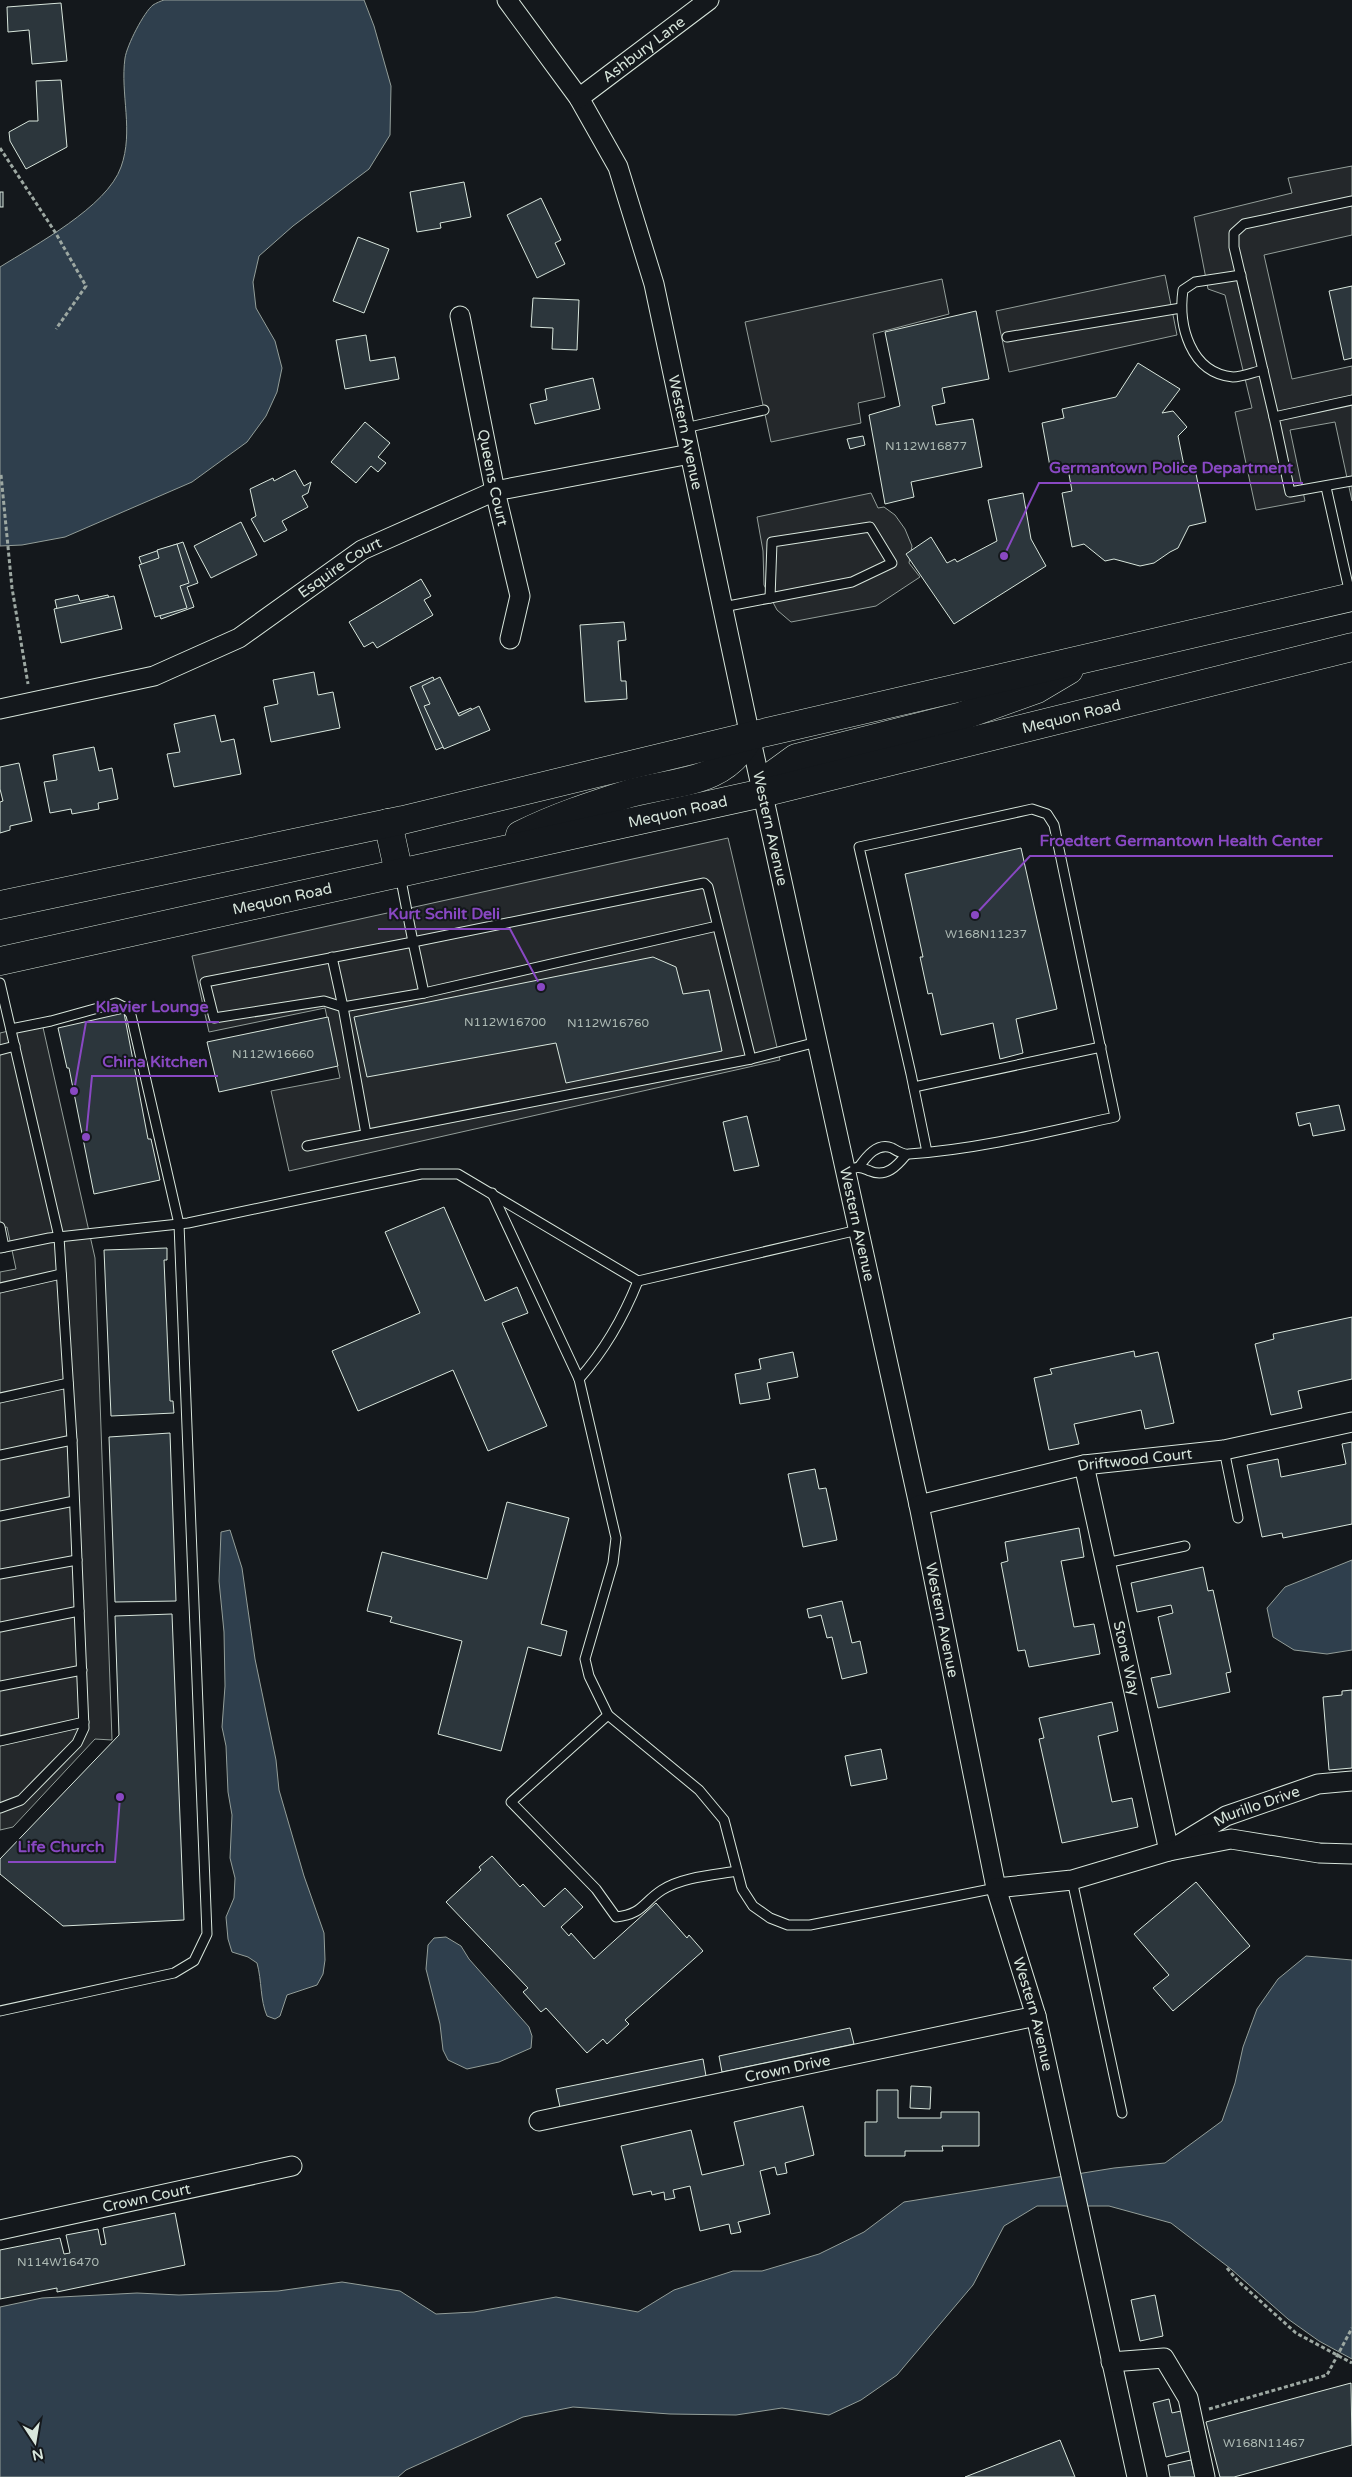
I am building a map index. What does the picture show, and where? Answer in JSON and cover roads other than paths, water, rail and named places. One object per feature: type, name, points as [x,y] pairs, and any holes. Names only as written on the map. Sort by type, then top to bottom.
[{"type":"main road","points":[[0,905],[388,823],[750,736],[1352,598]]},
{"type":"main road","name":"Mequon Road","points":[[0,961],[763,793],[1352,647]]},
{"type":"main road","points":[[763,793],[774,774],[796,758],[962,716],[1037,689],[1089,658]]},
{"type":"main road","points":[[486,853],[554,818],[633,793],[707,776],[730,762],[742,751],[750,736]]},
{"type":"main road","points":[[388,823],[399,873]]},
{"type":"street","name":"Western Avenue","points":[[507,0],[579,98],[618,167],[654,284],[817,1042],[852,1168],[858,1230],[919,1504],[996,1888],[1036,2016],[1137,2477]]},
{"type":"street","name":"Ashbury Lane","points":[[579,98],[709,0]]},
{"type":"street","name":"Queens Court","points":[[460,316],[520,596],[510,640]]},
{"type":"street","name":"Esquire Court","points":[[0,709],[154,676],[239,638],[362,550],[496,491],[690,454]]},
{"type":"street","name":"Driftwood Court","points":[[919,1504],[1084,1465],[1224,1450],[1352,1422]]},
{"type":"street","name":"Stone Way","points":[[1084,1465],[1169,1851]]},
{"type":"street","name":"Murillo Drive","points":[[1169,1851],[1226,1816],[1318,1784],[1352,1781]]},
{"type":"street","name":"Murillo Drive","points":[[996,1888],[1072,1880],[1169,1851],[1231,1839],[1319,1853],[1352,1854]]},
{"type":"street","name":"Crown Drive","points":[[539,2121],[1036,2016]]},
{"type":"street","name":"Crown Court","points":[[0,2230],[292,2166]]},
{"type":"street","points":[[1111,2362],[1164,2358],[1188,2398],[1205,2477]]},
{"type":"lane","points":[[1352,201],[1244,224],[1234,233],[1234,247],[1290,492],[1352,481]]},
{"type":"lane","points":[[1241,275],[1195,282],[1183,290],[1180,308],[1188,343],[1198,361],[1217,372],[1233,377],[1263,370]]},
{"type":"lane","points":[[1007,337],[1180,308]]},
{"type":"lane","points":[[1274,417],[1352,400]]},
{"type":"lane","points":[[685,428],[764,410]]},
{"type":"lane","points":[[1326,487],[1352,598]]},
{"type":"lane","points":[[723,607],[770,598],[852,582],[892,563],[870,527],[772,542],[770,598]]},
{"type":"lane","points":[[852,1168],[870,1151],[888,1147],[906,1155],[990,1144],[1115,1117],[1054,825],[1047,814],[1032,809],[859,847],[927,1152]]},
{"type":"lane","points":[[399,873],[424,993]]},
{"type":"lane","points":[[717,926],[424,993],[343,1008],[324,1001],[214,1018],[205,982],[704,883],[708,887],[751,1058]]},
{"type":"lane","points":[[332,957],[366,1134]]},
{"type":"lane","points":[[0,983],[59,1237],[72,1440],[84,1722],[84,1728],[77,1743],[21,1800],[0,1808]]},
{"type":"lane","points":[[0,2011],[174,1973],[194,1961],[207,1934],[179,1224],[131,1015],[126,1008],[116,1003],[51,1021],[11,1028]]},
{"type":"lane","points":[[307,1146],[751,1058],[817,1042]]},
{"type":"lane","points":[[0,1050],[15,1046]]},
{"type":"lane","points":[[914,1087],[1101,1047]]},
{"type":"lane","points":[[852,1168],[876,1174],[893,1170],[906,1155]]},
{"type":"lane","points":[[0,1227],[2,1247],[59,1237],[179,1224],[421,1174],[458,1174],[638,1281],[858,1230]]},
{"type":"lane","points":[[492,1193],[579,1379],[616,1538],[613,1563],[585,1659],[589,1676],[608,1715],[699,1790],[724,1820],[742,1889],[753,1906],[770,1918],[788,1925],[810,1925],[996,1888]]},
{"type":"lane","points":[[0,1288],[61,1274]]},
{"type":"lane","points":[[579,1379],[596,1360],[631,1299],[638,1281]]},
{"type":"lane","points":[[0,1398],[68,1383]]},
{"type":"lane","points":[[0,1455],[72,1440]]},
{"type":"lane","points":[[1224,1450],[1238,1518]]},
{"type":"lane","points":[[0,1516],[74,1501]]},
{"type":"lane","points":[[1106,1563],[1186,1546]]},
{"type":"lane","points":[[0,1574],[77,1560]]},
{"type":"lane","points":[[0,1627],[79,1610]]},
{"type":"lane","points":[[0,1686],[82,1670]]},
{"type":"lane","points":[[608,1715],[511,1802],[596,1889],[616,1917],[633,1915],[662,1890],[694,1878],[737,1870]]},
{"type":"lane","points":[[0,1742],[84,1722]]},
{"type":"lane","points":[[1072,1880],[1122,2113]]},
{"type":"water","points":[[164,0],[364,0],[374,26],[391,86],[390,135],[369,169],[293,226],[259,256],[253,282],[256,308],[275,341],[282,368],[277,392],[266,416],[247,442],[192,482],[65,537],[22,545],[0,546],[0,267],[68,224],[101,196],[113,182],[121,167],[125,153],[127,126],[124,72],[126,52],[145,14],[153,5]]},
{"type":"water","points":[[230,1530],[242,1568],[255,1659],[276,1760],[279,1790],[304,1876],[324,1933],[325,1960],[323,1974],[317,1985],[287,1995],[280,2016],[275,2019],[267,2016],[265,2010],[257,1963],[248,1957],[232,1952],[228,1939],[226,1917],[234,1898],[235,1878],[230,1858],[232,1815],[228,1792],[226,1746],[222,1727],[225,1686],[224,1632],[219,1581],[221,1532]]},
{"type":"water","points":[[1352,1560],[1352,1650],[1327,1654],[1294,1650],[1273,1637],[1267,1608],[1285,1587]]},
{"type":"water","points":[[446,1937],[461,1946],[469,1959],[529,2027],[532,2036],[531,2048],[499,2062],[467,2069],[448,2060],[443,2050],[440,2024],[426,1969],[428,1945],[434,1938]]},
{"type":"water","points":[[1306,1956],[1352,1960],[1352,2359],[1319,2341],[1288,2319],[1231,2269],[1171,2223],[1109,2206],[1037,2206],[1004,2226],[973,2285],[897,2375],[861,2400],[829,2415],[782,2408],[736,2415],[670,2414],[573,2407],[523,2417],[406,2470],[398,2477],[0,2477],[0,2307],[42,2298],[137,2293],[179,2295],[278,2291],[342,2282],[400,2291],[436,2314],[474,2312],[556,2297],[638,2312],[674,2290],[733,2271],[762,2271],[819,2254],[864,2232],[904,2202],[1114,2168],[1165,2163],[1222,2121],[1235,2083],[1243,2047],[1257,2009],[1278,1979]]},
{"type":"place","name":"Germantown Police Department","points":[[1004,556]]},
{"type":"place","name":"Froedtert Germantown Health Center","points":[[975,915]]},
{"type":"place","name":"Kurt Schilt Deli","points":[[541,987]]},
{"type":"place","name":"Klavier Lounge","points":[[74,1091]]},
{"type":"place","name":"China Kitchen","points":[[86,1137]]},
{"type":"place","name":"Life Church","points":[[120,1797]]}]
